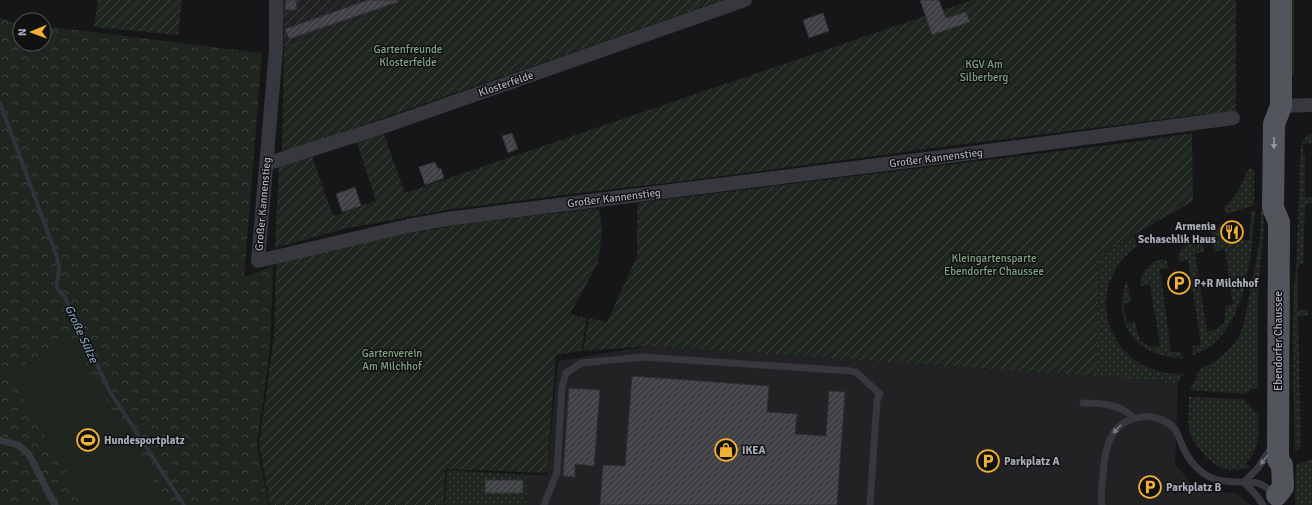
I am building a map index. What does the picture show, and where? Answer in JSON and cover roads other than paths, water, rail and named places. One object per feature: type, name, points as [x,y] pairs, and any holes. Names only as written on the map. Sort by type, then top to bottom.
[{"type":"main road","name":"Ebendorfer Chaussee","points":[[1272,502],[1272,467],[1278,460],[1278,222],[1273,208],[1274,124],[1281,106],[1281,0]]},
{"type":"street","name":"Großer Kannenstieg","points":[[276,0],[276,49],[258,261],[408,226],[447,219],[974,153],[1233,118]]},
{"type":"street","name":"Klosterfelde","points":[[266,164],[391,124],[745,0]]},
{"type":"street","points":[[1281,106],[1312,105]]},
{"type":"lane","points":[[544,505],[557,472],[562,387],[566,373],[581,363],[643,357],[844,370],[857,373],[880,394],[877,400],[870,505]]},
{"type":"lane","points":[[1083,403],[1095,403],[1120,408],[1128,412],[1134,418]]},
{"type":"lane","points":[[1101,502],[1104,461],[1108,442],[1111,436],[1121,425],[1134,418],[1144,416],[1166,422],[1176,430],[1182,447],[1189,459],[1205,475],[1213,478],[1260,484],[1272,502]]},
{"type":"lane","points":[[1244,482],[1268,456],[1278,433]]},
{"type":"lane","points":[[0,440],[18,445],[28,453],[55,505]]},
{"type":"lane","points":[[1244,482],[1257,496],[1272,502]]},
{"type":"waterway","name":"Große Sülze","points":[[0,103],[57,257],[59,269],[57,284],[58,289],[64,295],[81,337],[94,358],[110,392],[184,505]]},
{"type":"place","name":"Armenia Schaschlik Haus","points":[[1232,232]]},
{"type":"place","name":"P+R Milchhof","points":[[1179,283]]},
{"type":"place","name":"Hundesportplatz","points":[[88,440]]},
{"type":"place","name":"IKEA","points":[[726,450]]},
{"type":"place","name":"Parkplatz A","points":[[988,461]]},
{"type":"place","name":"Parkplatz B","points":[[1150,487]]},
{"type":"park label","name":"Gartenfreunde Klosterfelde","points":[[408,55]]},
{"type":"park label","name":"KGV Am Silberberg","points":[[984,70]]},
{"type":"park label","name":"Kleingartensparte Ebendorfer Chaussee","points":[[994,264]]},
{"type":"park label","name":"Gartenverein Am Milchhof","points":[[392,359]]}]
